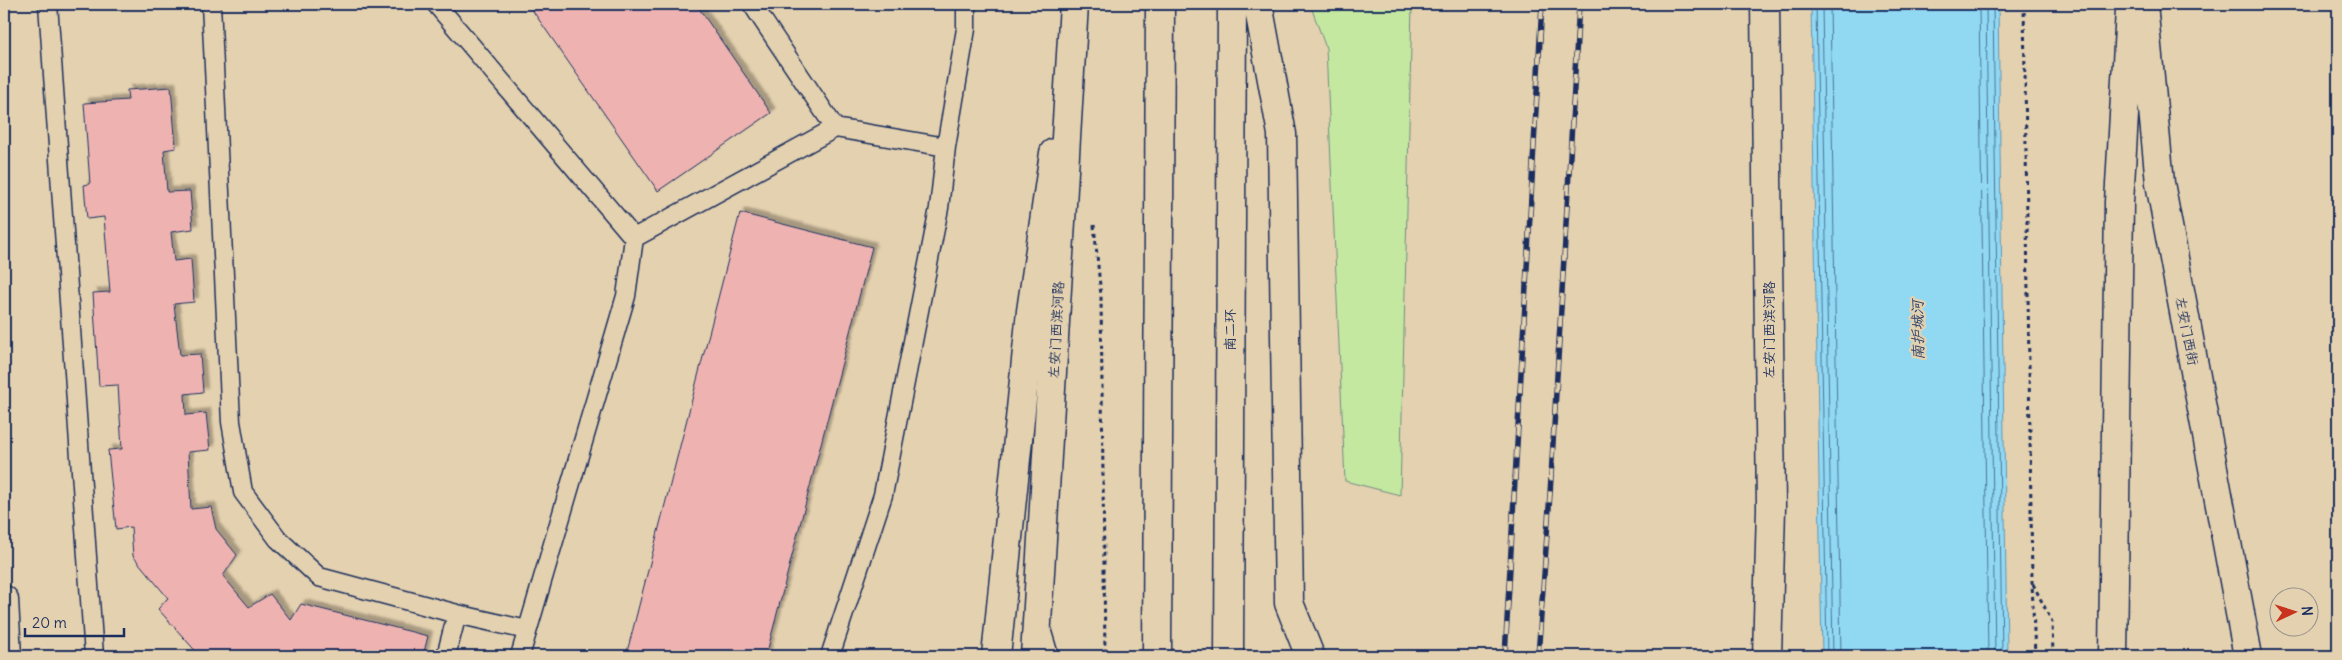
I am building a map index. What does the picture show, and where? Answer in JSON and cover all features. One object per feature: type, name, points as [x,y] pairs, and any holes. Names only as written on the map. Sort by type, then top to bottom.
[{"type":"main road","points":[[1157,656],[1160,4]]},
{"type":"main road","name":"南二环","points":[[1229,656],[1232,4]]},
{"type":"main road","points":[[1258,4],[1282,134],[1289,603],[1292,656]]},
{"type":"main road","name":"左安门西滨河路","points":[[1765,4],[1770,498],[1767,656]]},
{"type":"main road","points":[[2113,656],[2119,202],[2130,4]]},
{"type":"main road","name":"左安门西街","points":[[2143,4],[2160,183],[2248,656]]},
{"type":"main road","points":[[996,656],[1032,311],[1074,12]]},
{"type":"main road","name":"左安门西滨河路","points":[[1039,648],[1074,12]]},
{"type":"main road","points":[[4,600],[7,656]]},
{"type":"main road","points":[[1289,603],[1310,656]]},
{"type":"lane","points":[[48,4],[94,656]]},
{"type":"lane","points":[[211,4],[231,422],[242,492],[278,540],[319,577],[457,614],[527,630]]},
{"type":"lane","points":[[436,4],[634,238],[626,296],[520,656]]},
{"type":"lane","points":[[752,4],[834,128]]},
{"type":"lane","points":[[830,656],[884,495],[939,208],[946,147],[966,29],[966,4]]},
{"type":"lane","points":[[634,238],[834,128],[946,147]]},
{"type":"lane","points":[[446,656],[457,614]]},
{"type":"path","points":[[2024,4],[2032,582],[2035,656]]},
{"type":"path","points":[[1093,217],[1101,296],[1105,656]]},
{"type":"path","points":[[2032,582],[2052,622],[2053,656]]},
{"type":"green space","points":[[1310,4],[1412,4],[1400,495],[1345,481],[1326,48]]},
{"type":"water","name":"南护城河","points":[[1811,4],[1998,4],[2007,656],[1822,656]]},
{"type":"building","points":[[528,4],[696,4],[771,113],[658,191]]},
{"type":"building","points":[[171,87],[176,148],[164,150],[167,192],[190,191],[193,229],[171,232],[174,261],[191,259],[194,302],[174,304],[180,355],[200,354],[203,392],[185,394],[186,415],[206,413],[210,450],[188,452],[191,509],[211,507],[216,529],[237,555],[223,576],[249,607],[270,594],[291,620],[301,604],[428,636],[423,656],[200,656],[158,609],[168,598],[133,556],[131,527],[116,529],[108,450],[122,449],[118,385],[99,386],[93,293],[110,292],[104,217],[87,219],[84,185],[90,184],[84,103],[128,100],[127,90]]},
{"type":"building","points":[[740,213],[872,247],[766,656],[626,656]]},
{"type":"railway","points":[[1505,656],[1542,4]]},
{"type":"railway","points":[[1538,656],[1550,494],[1579,4]]}]
